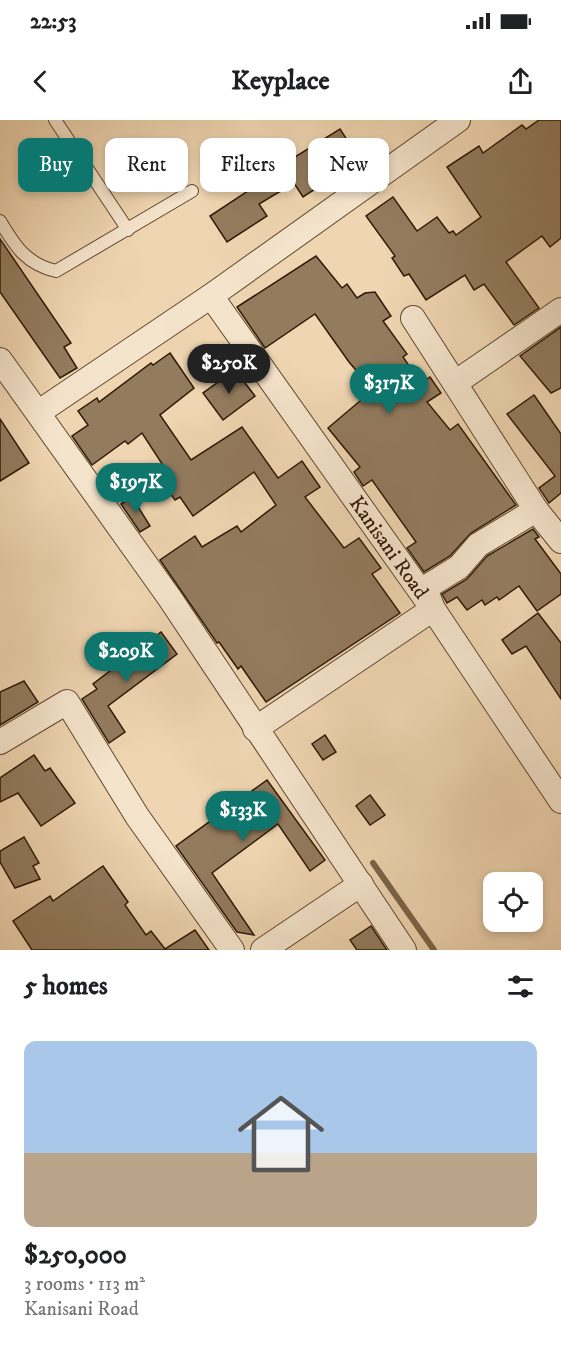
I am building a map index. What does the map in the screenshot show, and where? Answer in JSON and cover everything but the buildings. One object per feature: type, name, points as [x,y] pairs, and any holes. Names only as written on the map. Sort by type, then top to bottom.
[{"type":"street","points":[[39,412],[211,296],[458,120]]},
{"type":"street","name":"Kanisani Road","points":[[211,296],[434,609],[561,801]]},
{"type":"street","points":[[455,383],[561,310]]},
{"type":"street","points":[[413,318],[536,510],[561,541]]},
{"type":"street","points":[[0,360],[169,597],[404,950]]},
{"type":"street","points":[[255,729],[434,609],[426,591],[430,585],[459,567],[478,544],[536,510]]},
{"type":"street","points":[[0,742],[67,702],[137,816],[232,950]]},
{"type":"street","points":[[263,950],[361,885]]},
{"type":"lane","points":[[55,120],[128,230]]},
{"type":"lane","points":[[0,221],[19,253],[39,267],[56,272],[192,191]]},
{"type":"waterway","points":[[373,863],[434,950]]}]
